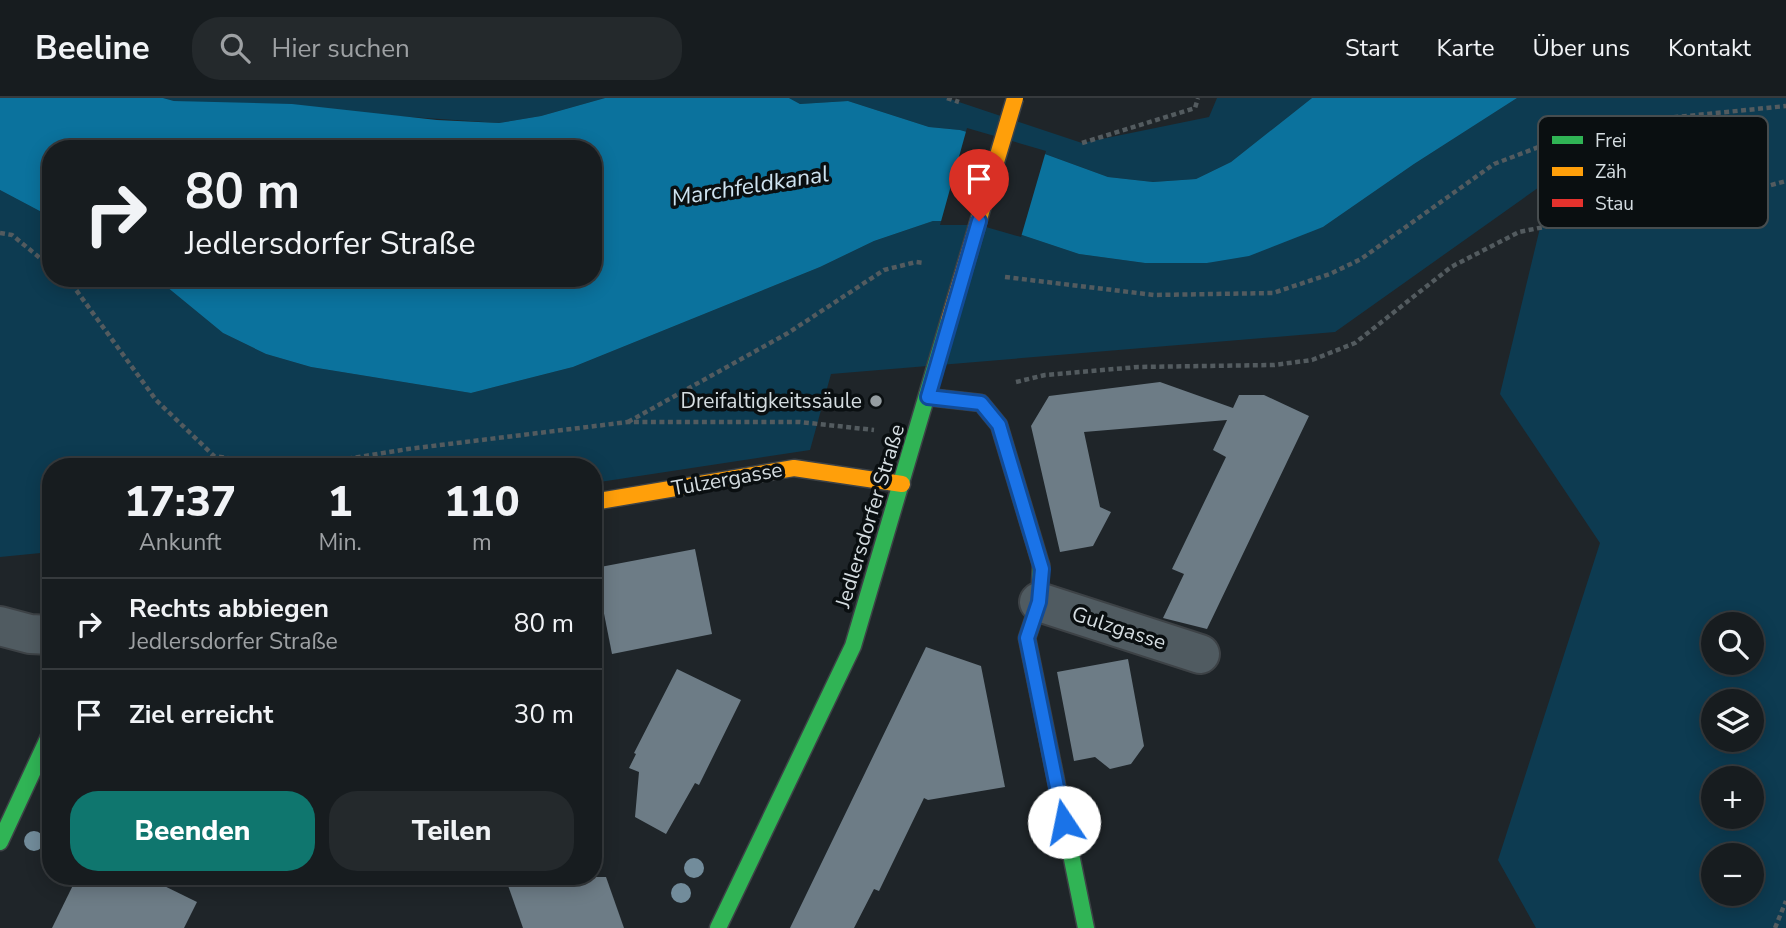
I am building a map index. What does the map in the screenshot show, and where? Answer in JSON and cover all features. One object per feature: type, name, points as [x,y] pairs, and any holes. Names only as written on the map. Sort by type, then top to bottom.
[{"type":"street","name":"Jedlersdorfer Straße","points":[[718,928],[853,646],[1015,98]]},
{"type":"street","points":[[928,397],[981,403],[999,425],[1042,569],[1039,602],[1027,638],[1086,928]]},
{"type":"street","name":"Tulzergasse","points":[[602,500],[794,468],[902,484]]},
{"type":"street","name":"Gulzgasse","points":[[1039,602],[1200,654]]},
{"type":"street","points":[[0,626],[30,635],[42,635]]},
{"type":"street","points":[[0,842],[42,751]]},
{"type":"path","points":[[947,98],[959,102]]},
{"type":"path","points":[[1082,143],[1195,108],[1198,98]]},
{"type":"path","points":[[1687,116],[1786,106]]},
{"type":"path","points":[[998,276],[1154,295],[1273,293],[1330,274],[1362,259],[1494,164],[1538,147]]},
{"type":"path","points":[[1768,186],[1786,181]]},
{"type":"path","points":[[981,403],[1005,384],[1045,375],[1138,367],[1274,365],[1312,360],[1355,343],[1451,267],[1519,232],[1539,228]]},
{"type":"path","points":[[0,233],[12,235],[42,260]]},
{"type":"path","points":[[628,422],[788,333],[884,270],[916,262],[930,264]]},
{"type":"path","points":[[74,287],[156,400],[214,456],[227,458]]},
{"type":"path","points":[[352,458],[628,422],[800,422]]},
{"type":"path","points":[[1775,928],[1786,901]]},
{"type":"shaded area","points":[[163,98],[605,98],[541,116],[499,123],[174,101]]},
{"type":"shaded area","points":[[789,98],[947,98],[1082,143],[1209,117],[1217,98],[1312,98],[1231,162],[1196,179],[1153,182],[1108,177],[1045,154],[960,130],[929,127],[848,101],[800,104]]},
{"type":"shaded area","points":[[1517,98],[1786,98],[1786,928],[1536,928],[1498,860],[1600,543],[1500,394],[1540,228],[1768,228],[1768,116],[1538,116],[1538,188],[1335,332],[831,374],[810,450],[602,482],[602,458],[42,458],[42,553],[0,557],[0,190],[42,212],[42,287],[167,287],[223,333],[266,354],[311,367],[471,393],[573,367],[820,267],[874,241],[933,221],[980,221],[1079,254],[1145,263],[1207,263],[1323,227]]},
{"type":"water","name":"Marchfeldkanal","points":[[0,98],[163,98],[174,101],[292,104],[437,120],[499,123],[541,116],[605,98],[789,98],[800,104],[848,101],[929,127],[960,130],[1045,154],[1108,177],[1153,182],[1196,179],[1231,162],[1312,98],[1517,98],[1323,227],[1249,256],[1207,263],[1145,263],[1079,254],[980,221],[933,221],[874,241],[820,267],[573,367],[471,393],[311,367],[266,354],[223,333],[167,287],[602,287],[602,140],[42,140],[42,212],[0,190]]},
{"type":"pier","points":[[967,128],[1046,151],[1021,237],[979,225],[940,225]]},
{"type":"building","points":[[1160,382],[1233,408],[1239,395],[1264,395],[1309,416],[1207,629],[1163,618],[1184,574],[1172,569],[1226,457],[1213,450],[1227,420],[1084,432],[1100,507],[1111,512],[1093,546],[1060,552],[1031,426],[1049,396]]},
{"type":"building","points":[[695,549],[712,634],[612,654],[602,603],[602,567]]},
{"type":"building","points":[[926,647],[981,666],[1005,787],[928,800],[924,798],[879,891],[874,889],[854,928],[790,928]]},
{"type":"building","points":[[1128,659],[1144,746],[1131,764],[1110,769],[1095,757],[1074,761],[1057,672]]},
{"type":"building","points":[[677,669],[741,700],[699,785],[695,783],[666,834],[635,817],[639,772],[629,768]]},
{"type":"building","points":[[602,877],[606,877],[624,928],[523,928],[508,885],[602,885]]},
{"type":"building","points":[[73,885],[162,885],[197,902],[184,928],[52,928]]},
{"type":"traffic: fast","points":[[718,928],[853,646],[949,320]]},
{"type":"traffic: fast","points":[[1041,565],[1039,602],[1027,638],[1086,928]]},
{"type":"traffic: fast","points":[[0,842],[42,751]]},
{"type":"traffic: slow","points":[[949,320],[1015,98]]},
{"type":"traffic: slow","points":[[602,500],[794,468],[902,484]]},
{"type":"traffic: jam","points":[[928,397],[981,403],[999,425],[1041,565]]},
{"type":"place","name":"Dreifaltigkeitssäule","points":[[876,401]]},
{"type":"route","points":[[979,221],[928,397],[981,403],[999,425],[1042,569],[1039,602],[1027,638],[1064,822]]}]
